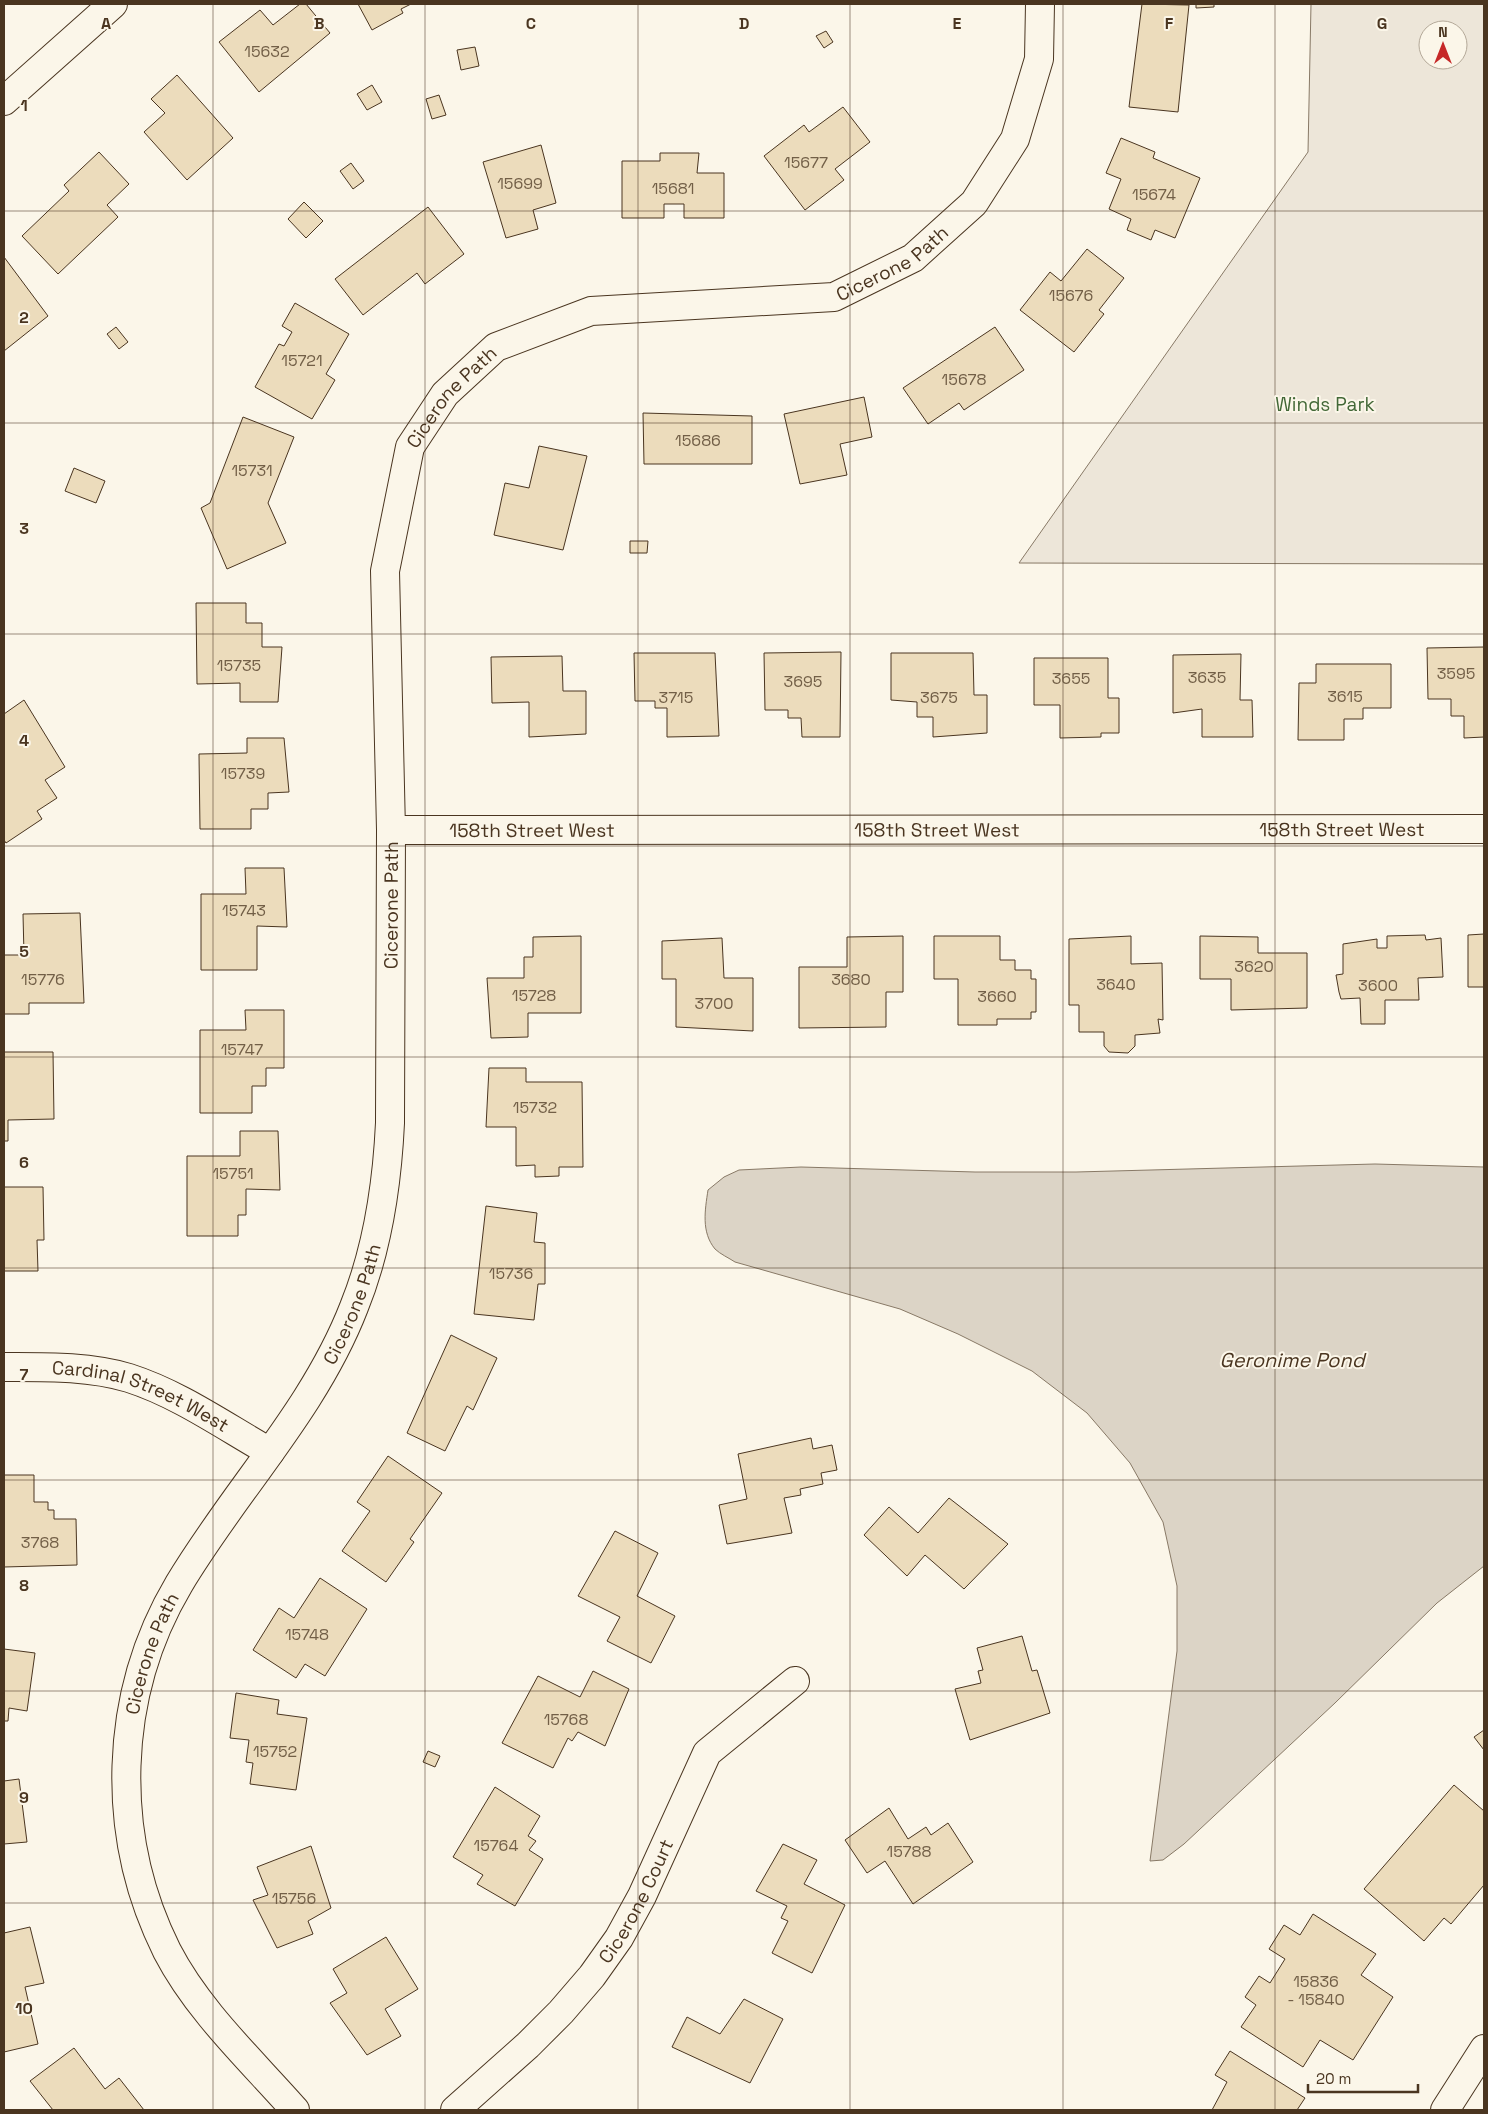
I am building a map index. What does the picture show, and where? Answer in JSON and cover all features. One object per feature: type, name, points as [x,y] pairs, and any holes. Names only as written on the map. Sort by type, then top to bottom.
[{"type":"street","points":[[6,93],[113,4]]},
{"type":"street","name":"Cicerone Path","points":[[295,2110],[203,2007],[168,1952],[143,1891],[129,1828],[126,1800],[126,1767],[129,1726],[139,1676],[153,1638],[178,1585],[301,1408],[354,1308],[376,1236],[385,1189],[390,1123],[391,830],[385,571],[410,447],[445,394],[496,347],[591,312],[834,297],[913,258],[974,203],[1015,139],[1039,59],[1040,4]]},
{"type":"street","name":"158th Street West","points":[[391,830],[1484,829]]},
{"type":"street","name":"Cardinal Street West","points":[[4,1367],[85,1370],[128,1378],[164,1392],[270,1452]]},
{"type":"street","name":"Cicerone Court","points":[[455,2110],[528,2045],[561,2012],[592,1976],[619,1938],[642,1896],[707,1753],[795,1681]]},
{"type":"street","points":[[1444,2110],[1484,2049]]},
{"type":"green space","name":"Winds Park","points":[[1311,4],[1484,4],[1484,564],[1019,563],[1308,152]]},
{"type":"water","name":"Geronime Pond","points":[[1375,1164],[1484,1167],[1484,1566],[1437,1603],[1335,1703],[1184,1844],[1163,1860],[1150,1861],[1177,1651],[1177,1586],[1163,1522],[1130,1463],[1087,1413],[1032,1371],[958,1334],[900,1309],[735,1262],[722,1254],[715,1249],[706,1228],[705,1213],[708,1190],[724,1177],[739,1170],[801,1167],[975,1172],[1076,1172]]},
{"type":"building","points":[[300,4],[306,4],[330,33],[259,92],[219,42],[260,10],[273,25]]},
{"type":"building","points":[[358,4],[411,4],[401,9],[403,13],[372,30]]},
{"type":"building","points":[[1142,4],[1189,5],[1178,112],[1129,107]]},
{"type":"building","points":[[1196,4],[1214,4],[1214,7],[1196,8]]},
{"type":"building","points":[[826,31],[833,42],[824,48],[816,36]]},
{"type":"building","points":[[475,47],[479,66],[461,70],[457,50]]},
{"type":"building","points":[[177,75],[233,138],[187,180],[144,132],[165,113],[151,99]]},
{"type":"building","points":[[372,85],[382,102],[367,110],[357,94]]},
{"type":"building","points":[[439,95],[446,115],[432,119],[426,99]]},
{"type":"building","points":[[843,107],[870,142],[835,169],[844,180],[805,210],[764,156],[804,125],[809,132]]},
{"type":"building","points":[[1121,138],[1155,152],[1153,158],[1200,178],[1175,238],[1155,230],[1151,240],[1127,230],[1131,219],[1109,209],[1121,179],[1106,173]]},
{"type":"building","points":[[541,145],[556,203],[533,210],[538,229],[506,238],[483,162]]},
{"type":"building","points":[[99,152],[129,184],[107,205],[118,217],[58,274],[22,236],[69,191],[64,185]]},
{"type":"building","points":[[660,153],[699,153],[697,173],[724,173],[724,218],[684,218],[684,204],[664,204],[664,218],[622,218],[622,161],[660,161]]},
{"type":"building","points":[[351,163],[364,181],[353,189],[340,171]]},
{"type":"building","points":[[304,202],[323,221],[306,238],[288,219]]},
{"type":"building","points":[[428,207],[464,254],[425,284],[417,273],[363,315],[335,279]]},
{"type":"building","points":[[1087,249],[1124,278],[1099,310],[1104,314],[1074,352],[1020,310],[1050,272],[1061,281]]},
{"type":"building","points":[[4,257],[48,316],[4,351]]},
{"type":"building","points":[[295,303],[349,334],[326,374],[335,380],[312,419],[255,387],[279,344],[284,346],[292,332],[282,326]]},
{"type":"building","points":[[116,327],[128,342],[119,349],[107,334]]},
{"type":"building","points":[[995,327],[1024,370],[964,410],[959,403],[928,424],[903,388]]},
{"type":"building","points":[[864,397],[872,437],[840,444],[847,475],[800,484],[784,414]]},
{"type":"building","points":[[643,413],[752,416],[752,464],[644,464]]},
{"type":"building","points":[[243,417],[294,437],[268,503],[286,543],[227,569],[201,508],[210,503]]},
{"type":"building","points":[[539,446],[587,456],[563,550],[494,535],[505,483],[529,488]]},
{"type":"building","points":[[74,468],[105,481],[96,503],[65,491]]},
{"type":"building","points":[[630,541],[648,541],[647,553],[630,553]]},
{"type":"building","points":[[196,603],[246,603],[246,623],[262,623],[262,647],[282,647],[278,702],[240,702],[240,683],[197,684]]},
{"type":"building","points":[[1484,647],[1484,737],[1464,738],[1464,716],[1451,716],[1451,699],[1428,699],[1427,648]]},
{"type":"building","points":[[841,652],[840,737],[802,737],[801,718],[788,718],[788,710],[765,710],[764,653]]},
{"type":"building","points":[[634,653],[715,653],[719,736],[667,737],[667,708],[655,708],[655,701],[635,701]]},
{"type":"building","points":[[891,653],[973,653],[974,695],[987,695],[987,733],[933,737],[933,717],[917,717],[917,702],[891,700]]},
{"type":"building","points":[[1241,654],[1240,700],[1252,700],[1253,737],[1202,737],[1202,709],[1173,713],[1173,655]]},
{"type":"building","points":[[562,656],[563,691],[586,691],[586,734],[529,737],[529,702],[492,703],[491,657]]},
{"type":"building","points":[[1034,658],[1108,658],[1108,698],[1119,698],[1119,733],[1101,733],[1101,737],[1060,738],[1060,705],[1034,705]]},
{"type":"building","points":[[1316,664],[1391,664],[1391,708],[1363,708],[1363,719],[1344,719],[1344,740],[1298,740],[1299,683],[1316,683]]},
{"type":"building","points":[[24,700],[65,767],[45,780],[57,798],[37,811],[42,819],[6,843],[4,840],[4,714]]},
{"type":"building","points":[[247,738],[284,738],[289,792],[268,793],[268,809],[251,809],[251,829],[200,829],[199,754],[247,753]]},
{"type":"building","points":[[245,868],[284,868],[287,927],[257,926],[257,970],[201,970],[201,894],[246,894]]},
{"type":"building","points":[[80,913],[84,1003],[29,1003],[29,1014],[4,1014],[4,955],[24,955],[23,914]]},
{"type":"building","points":[[1484,934],[1484,987],[1468,987],[1468,935]]},
{"type":"building","points":[[1425,935],[1426,940],[1441,938],[1443,977],[1418,978],[1419,1000],[1385,1000],[1385,1024],[1361,1024],[1360,998],[1341,999],[1339,992],[1336,975],[1343,974],[1343,944],[1377,939],[1377,948],[1387,948],[1387,936]]},
{"type":"building","points":[[581,936],[581,1013],[528,1013],[528,1037],[491,1038],[487,978],[524,978],[524,957],[533,957],[533,937]]},
{"type":"building","points":[[903,936],[903,992],[886,992],[886,1027],[799,1028],[799,967],[847,967],[847,937]]},
{"type":"building","points":[[934,936],[1000,936],[1000,960],[1015,960],[1015,970],[1031,970],[1031,979],[1036,979],[1036,1012],[1031,1012],[1031,1019],[997,1019],[997,1025],[958,1025],[958,979],[934,979]]},
{"type":"building","points":[[1131,936],[1131,964],[1162,963],[1163,1020],[1158,1019],[1160,1033],[1135,1035],[1135,1046],[1128,1053],[1109,1052],[1104,1046],[1104,1032],[1079,1032],[1079,1005],[1069,1005],[1069,939]]},
{"type":"building","points":[[1200,936],[1258,937],[1258,953],[1307,953],[1307,1008],[1231,1010],[1231,979],[1200,979]]},
{"type":"building","points":[[722,938],[724,978],[753,978],[753,1031],[676,1027],[676,979],[662,979],[662,941]]},
{"type":"building","points":[[245,1010],[284,1010],[284,1068],[266,1068],[266,1086],[252,1086],[252,1113],[200,1113],[200,1030],[246,1030]]},
{"type":"building","points":[[4,1052],[53,1052],[54,1119],[8,1120],[8,1141],[4,1141]]},
{"type":"building","points":[[489,1068],[526,1068],[526,1082],[582,1082],[583,1167],[559,1167],[559,1176],[535,1177],[535,1165],[516,1166],[516,1127],[486,1127]]},
{"type":"building","points":[[240,1131],[278,1131],[280,1190],[246,1189],[246,1215],[238,1215],[238,1236],[187,1236],[187,1156],[240,1156]]},
{"type":"building","points":[[4,1187],[43,1187],[44,1240],[37,1240],[38,1271],[4,1271]]},
{"type":"building","points":[[486,1206],[537,1213],[534,1242],[545,1243],[545,1284],[538,1284],[534,1320],[474,1314]]},
{"type":"building","points":[[451,1335],[497,1358],[473,1410],[467,1406],[445,1451],[407,1433]]},
{"type":"building","points":[[811,1438],[813,1449],[832,1445],[837,1470],[821,1473],[823,1484],[800,1489],[801,1495],[784,1498],[792,1533],[727,1544],[719,1505],[747,1499],[738,1454]]},
{"type":"building","points":[[388,1456],[442,1493],[410,1539],[414,1542],[386,1582],[342,1551],[370,1511],[357,1502]]},
{"type":"building","points":[[4,1475],[34,1475],[34,1502],[48,1502],[48,1510],[54,1510],[54,1519],[76,1519],[77,1565],[4,1567]]},
{"type":"building","points":[[949,1498],[1008,1544],[964,1589],[925,1555],[907,1576],[864,1535],[889,1507],[918,1533]]},
{"type":"building","points":[[615,1531],[658,1553],[637,1596],[675,1616],[651,1663],[607,1641],[620,1617],[578,1596]]},
{"type":"building","points":[[320,1578],[367,1609],[325,1676],[305,1664],[296,1678],[253,1650],[279,1608],[294,1618]]},
{"type":"building","points":[[1022,1636],[1032,1671],[1037,1670],[1050,1713],[970,1740],[955,1689],[981,1683],[978,1671],[983,1670],[977,1648]]},
{"type":"building","points":[[4,1649],[35,1653],[27,1711],[9,1708],[8,1721],[4,1721]]},
{"type":"building","points":[[593,1671],[629,1689],[605,1746],[578,1732],[572,1741],[568,1738],[553,1768],[502,1743],[538,1676],[580,1697]]},
{"type":"building","points":[[236,1693],[279,1700],[277,1714],[307,1718],[296,1790],[250,1784],[253,1763],[246,1762],[249,1740],[230,1738]]},
{"type":"building","points":[[1484,1730],[1484,1750],[1474,1737]]},
{"type":"building","points":[[428,1751],[440,1756],[435,1767],[423,1762]]},
{"type":"building","points":[[19,1779],[27,1842],[4,1844],[4,1781]]},
{"type":"building","points":[[1454,1785],[1484,1811],[1484,1885],[1451,1924],[1444,1918],[1424,1941],[1364,1889]]},
{"type":"building","points":[[495,1787],[540,1816],[528,1836],[536,1841],[529,1850],[543,1859],[515,1906],[477,1884],[483,1875],[453,1857]]},
{"type":"building","points":[[889,1808],[908,1839],[926,1827],[931,1835],[948,1823],[973,1862],[913,1904],[885,1861],[867,1873],[845,1840]]},
{"type":"building","points":[[783,1844],[817,1860],[804,1884],[845,1905],[812,1973],[772,1953],[788,1921],[781,1918],[787,1906],[756,1891]]},
{"type":"building","points":[[311,1846],[331,1908],[308,1921],[313,1934],[277,1948],[253,1900],[268,1895],[257,1867]]},
{"type":"building","points":[[1313,1914],[1376,1954],[1361,1975],[1393,1997],[1353,2060],[1320,2040],[1303,2067],[1241,2027],[1256,2005],[1245,1997],[1259,1976],[1270,1983],[1285,1959],[1269,1949],[1284,1925],[1300,1935]]},
{"type":"building","points":[[30,1927],[44,1983],[25,1987],[38,2044],[4,2052],[4,1933]]},
{"type":"building","points":[[386,1937],[418,1989],[385,2009],[401,2036],[367,2055],[330,2003],[347,1993],[333,1969]]},
{"type":"building","points":[[744,1999],[783,2019],[750,2083],[672,2047],[687,2017],[720,2034]]},
{"type":"building","points":[[74,2048],[105,2089],[119,2078],[144,2110],[53,2110],[30,2081]]},
{"type":"building","points":[[1230,2051],[1305,2098],[1297,2110],[1212,2110],[1227,2082],[1215,2075]]}]
